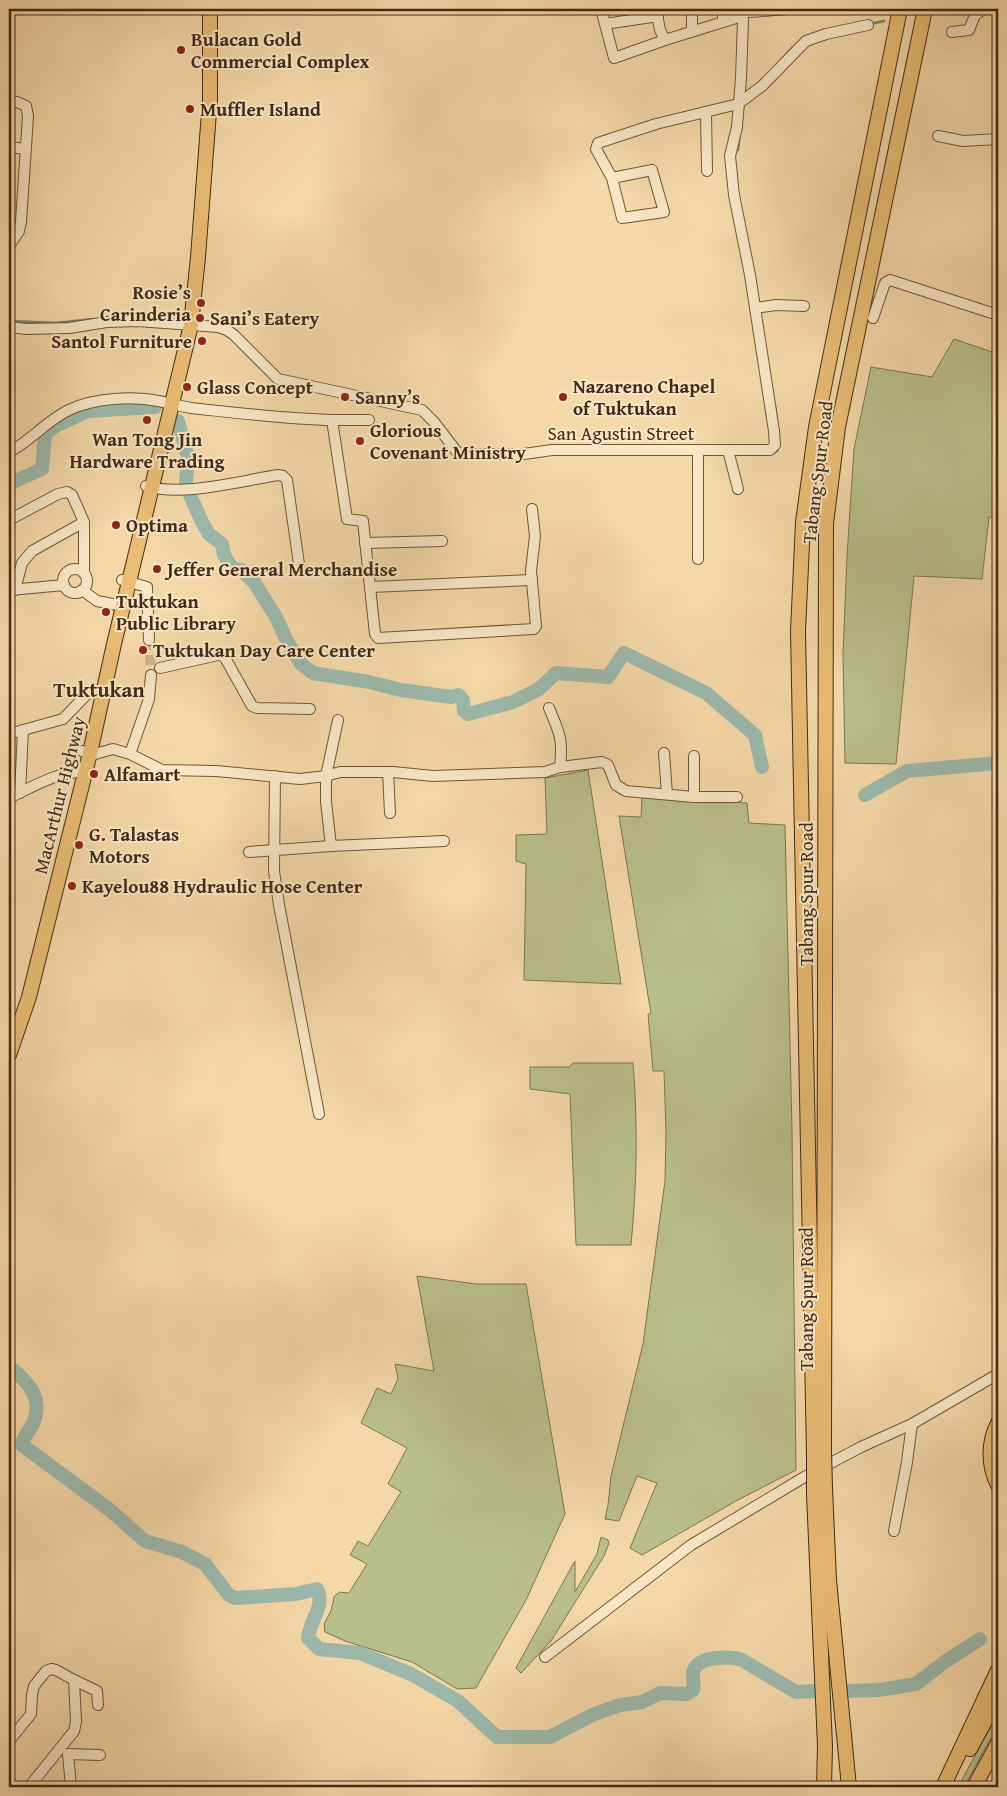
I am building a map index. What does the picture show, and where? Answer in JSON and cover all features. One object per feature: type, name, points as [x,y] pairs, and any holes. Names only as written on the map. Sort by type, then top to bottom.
[{"type":"highway","name":"MacArthur Highway","points":[[187,325],[200,142],[202,9]]},
{"type":"highway","name":"MacArthur Highway","points":[[9,1033],[22,996],[86,752],[187,325],[198,257],[210,99],[210,9]]},
{"type":"highway","name":"Tabang Spur Road","points":[[819,1454],[798,631],[803,522],[816,427],[900,9]]},
{"type":"highway","name":"Tabang Spur Road","points":[[824,1787],[825,1746],[819,1454],[826,524],[838,427],[925,9]]},
{"type":"highway","name":"MacArthur Highway","points":[[9,1055],[29,997],[80,772]]},
{"type":"highway","points":[[998,1423],[993,1435],[990,1453],[992,1471],[998,1485]]},
{"type":"highway","name":"Tabang Spur Road","points":[[819,1491],[829,1580],[842,1734],[849,1787]]},
{"type":"highway","points":[[943,1787],[998,1670]]},
{"type":"highway","points":[[950,1787],[998,1697]]},
{"type":"highway","points":[[974,1787],[998,1743]]},
{"type":"highway","points":[[980,1787],[998,1757]]},
{"type":"street","points":[[601,9],[614,58],[736,18],[741,10],[762,12],[769,9],[789,9]]},
{"type":"street","points":[[692,9],[692,31]]},
{"type":"street","points":[[723,9],[723,22]]},
{"type":"street","points":[[952,32],[969,30],[975,15],[984,9]]},
{"type":"street","name":"San Agustin Street","points":[[9,327],[26,329],[69,328],[107,322],[138,321],[218,327],[234,335],[278,379],[422,410],[434,422],[457,452],[462,454],[524,454],[552,450],[770,450],[775,445],[755,308],[734,195],[730,156],[737,127],[742,59],[743,20],[741,10]]},
{"type":"street","points":[[605,24],[657,12],[660,30],[665,40]]},
{"type":"street","points":[[612,178],[652,170],[664,212],[622,218],[612,178],[596,149],[598,143],[656,124],[738,104],[762,86],[806,40],[868,25]]},
{"type":"street","points":[[9,102],[17,102],[26,106],[28,116],[21,222],[9,246]]},
{"type":"street","points":[[706,113],[707,171]]},
{"type":"street","points":[[938,136],[962,141],[998,139]]},
{"type":"street","points":[[9,147],[25,149]]},
{"type":"street","points":[[873,318],[885,283],[890,280],[998,315]]},
{"type":"street","points":[[755,308],[776,305],[804,306]]},
{"type":"street","points":[[9,452],[32,438],[53,419],[71,409],[90,402],[142,399],[236,413],[332,420],[369,420]]},
{"type":"street","points":[[332,420],[347,519],[363,521],[375,634],[378,638],[534,629],[536,626],[532,580],[535,536],[532,510]]},
{"type":"street","points":[[698,450],[698,560]]},
{"type":"street","points":[[728,450],[738,490]]},
{"type":"street","points":[[149,487],[193,489],[278,475],[283,476],[287,480],[300,572]]},
{"type":"street","points":[[9,520],[58,494],[67,492],[72,494],[84,522],[84,574],[86,580],[82,590],[75,593],[70,592],[64,585],[64,578],[68,571],[78,570],[84,574]]},
{"type":"street","points":[[64,585],[12,590],[22,563],[32,551],[84,522]]},
{"type":"street","points":[[365,542],[442,540]]},
{"type":"street","points":[[371,587],[532,580]]},
{"type":"street","points":[[126,581],[147,587],[149,640]]},
{"type":"street","points":[[82,590],[97,600],[120,606]]},
{"type":"street","points":[[160,668],[218,655],[224,656],[252,706],[257,708],[310,709]]},
{"type":"street","points":[[130,754],[149,699],[151,676]]},
{"type":"street","points":[[9,734],[63,719],[89,692],[99,692]]},
{"type":"street","points":[[549,708],[561,737],[560,767]]},
{"type":"street","points":[[331,846],[326,802],[326,776],[338,720]]},
{"type":"street","points":[[20,793],[23,730]]},
{"type":"street","points":[[86,752],[95,754],[113,749],[130,754],[162,770],[216,771],[300,779],[326,776],[340,772],[388,772],[433,776],[545,772],[560,767],[602,762],[608,765],[616,785],[626,791],[694,797],[737,797]]},
{"type":"street","points":[[664,753],[667,794]]},
{"type":"street","points":[[694,756],[694,797]]},
{"type":"street","points":[[9,798],[58,776],[80,772]]},
{"type":"street","points":[[388,772],[390,813]]},
{"type":"street","points":[[275,776],[274,871],[319,1114]]},
{"type":"street","points":[[249,852],[271,851],[274,849],[444,841]]},
{"type":"street","points":[[545,1657],[690,1545],[806,1476],[912,1424],[998,1374]]},
{"type":"street","points":[[894,1531],[912,1424]]},
{"type":"street","points":[[9,1741],[32,1714],[34,1686],[46,1671],[56,1670],[98,1691],[98,1704]]},
{"type":"street","points":[[29,1787],[64,1750],[75,1727],[74,1680]]},
{"type":"street","points":[[64,1750],[100,1754]]},
{"type":"street","points":[[64,1750],[71,1787]]},
{"type":"green space","points":[[954,339],[998,354],[998,518],[989,517],[982,579],[914,576],[896,764],[845,763],[843,654],[854,449],[871,367],[932,377]]},
{"type":"green space","points":[[588,770],[621,984],[524,980],[526,864],[516,861],[516,835],[547,834],[545,778]]},
{"type":"green space","points":[[642,797],[747,803],[749,823],[785,825],[792,1131],[796,1470],[736,1501],[642,1555],[630,1548],[657,1483],[637,1476],[619,1521],[605,1519],[611,1476],[643,1344],[665,1181],[664,1071],[653,1071],[648,1014],[651,1014],[619,816],[641,817]]},
{"type":"green space","points":[[573,1063],[633,1063],[636,1154],[631,1245],[576,1245],[570,1094],[530,1089],[530,1067],[569,1067]]},
{"type":"green space","points":[[417,1276],[476,1284],[526,1284],[565,1514],[526,1600],[476,1688],[457,1689],[412,1662],[345,1641],[325,1632],[324,1624],[331,1611],[334,1597],[339,1592],[349,1593],[367,1564],[350,1555],[358,1541],[368,1546],[401,1492],[388,1484],[407,1448],[361,1423],[377,1388],[391,1394],[398,1379],[395,1364],[434,1371]]},
{"type":"green space","points":[[601,1537],[608,1540],[609,1543],[604,1556],[551,1641],[521,1673],[516,1668],[572,1566],[575,1561],[575,1592],[597,1554]]},
{"type":"green space","points":[[998,1713],[998,1725],[964,1787],[958,1787]]},
{"type":"waterway","points":[[870,24],[884,21]]},
{"type":"waterway","points":[[779,62],[793,47]]},
{"type":"waterway","points":[[738,150],[740,133]]},
{"type":"waterway","points":[[121,317],[137,316]]},
{"type":"waterway","points":[[9,321],[56,323],[93,319]]},
{"type":"waterway","points":[[775,406],[777,420]]},
{"type":"waterway","points":[[9,484],[42,469],[45,434],[57,425],[88,411],[155,407]]},
{"type":"waterway","points":[[178,421],[188,458],[186,482]]},
{"type":"waterway","points":[[770,454],[777,451],[778,448]]},
{"type":"waterway","points":[[190,495],[209,534],[222,544],[224,555],[230,565],[234,569],[241,570],[254,582],[276,617],[286,639],[301,664],[313,673],[369,682],[401,690],[451,697],[459,695],[463,700],[464,711],[468,714],[513,702],[539,689],[556,673],[608,677],[624,653],[706,693],[755,735],[762,767]]},
{"type":"waterway","points":[[865,795],[907,771],[998,763]]},
{"type":"waterway","points":[[9,1366],[28,1384],[37,1406],[33,1424],[25,1436],[22,1445],[110,1510],[145,1541],[182,1552],[205,1564],[229,1595],[235,1598],[296,1594],[317,1589],[320,1601],[308,1638],[319,1649],[360,1653],[411,1674],[458,1701],[497,1737],[550,1737],[592,1715],[620,1705],[642,1702],[660,1693],[687,1694],[693,1690],[693,1672],[697,1665],[715,1658],[742,1660],[796,1692],[816,1691]]},
{"type":"waterway","points":[[844,1691],[879,1690],[916,1684],[946,1661],[980,1639]]},
{"type":"tunnel","points":[[149,640],[151,675]]},
{"type":"place","name":"Bulacan Gold Commercial Complex","points":[[181,50]]},
{"type":"place","name":"Muffler Island","points":[[190,109]]},
{"type":"place","name":"Rosie’s Carinderia","points":[[201,303]]},
{"type":"place","name":"Sani’s Eatery","points":[[200,318]]},
{"type":"place","name":"Santol Furniture","points":[[202,341]]},
{"type":"place","name":"Glass Concept","points":[[187,387]]},
{"type":"place","name":"Sanny’s","points":[[345,397]]},
{"type":"place","name":"Nazareno Chapel of Tuktukan","points":[[563,397]]},
{"type":"place","name":"Wan Tong Jin Hardware Trading","points":[[147,420]]},
{"type":"place","name":"Glorious Covenant Ministry","points":[[360,441]]},
{"type":"place","name":"Optima","points":[[116,525]]},
{"type":"place","name":"Jeffer General Merchandise","points":[[157,569]]},
{"type":"place","name":"Tuktukan Public Library","points":[[106,612]]},
{"type":"place","name":"Tuktukan Day Care Center","points":[[143,650]]},
{"type":"place","name":"Alfamart","points":[[94,774]]},
{"type":"place","name":"G. Talastas Motors","points":[[79,845]]},
{"type":"place","name":"Kayelou88 Hydraulic Hose Center","points":[[72,886]]},
{"type":"district","name":"Tuktukan","points":[[99,689]]}]
